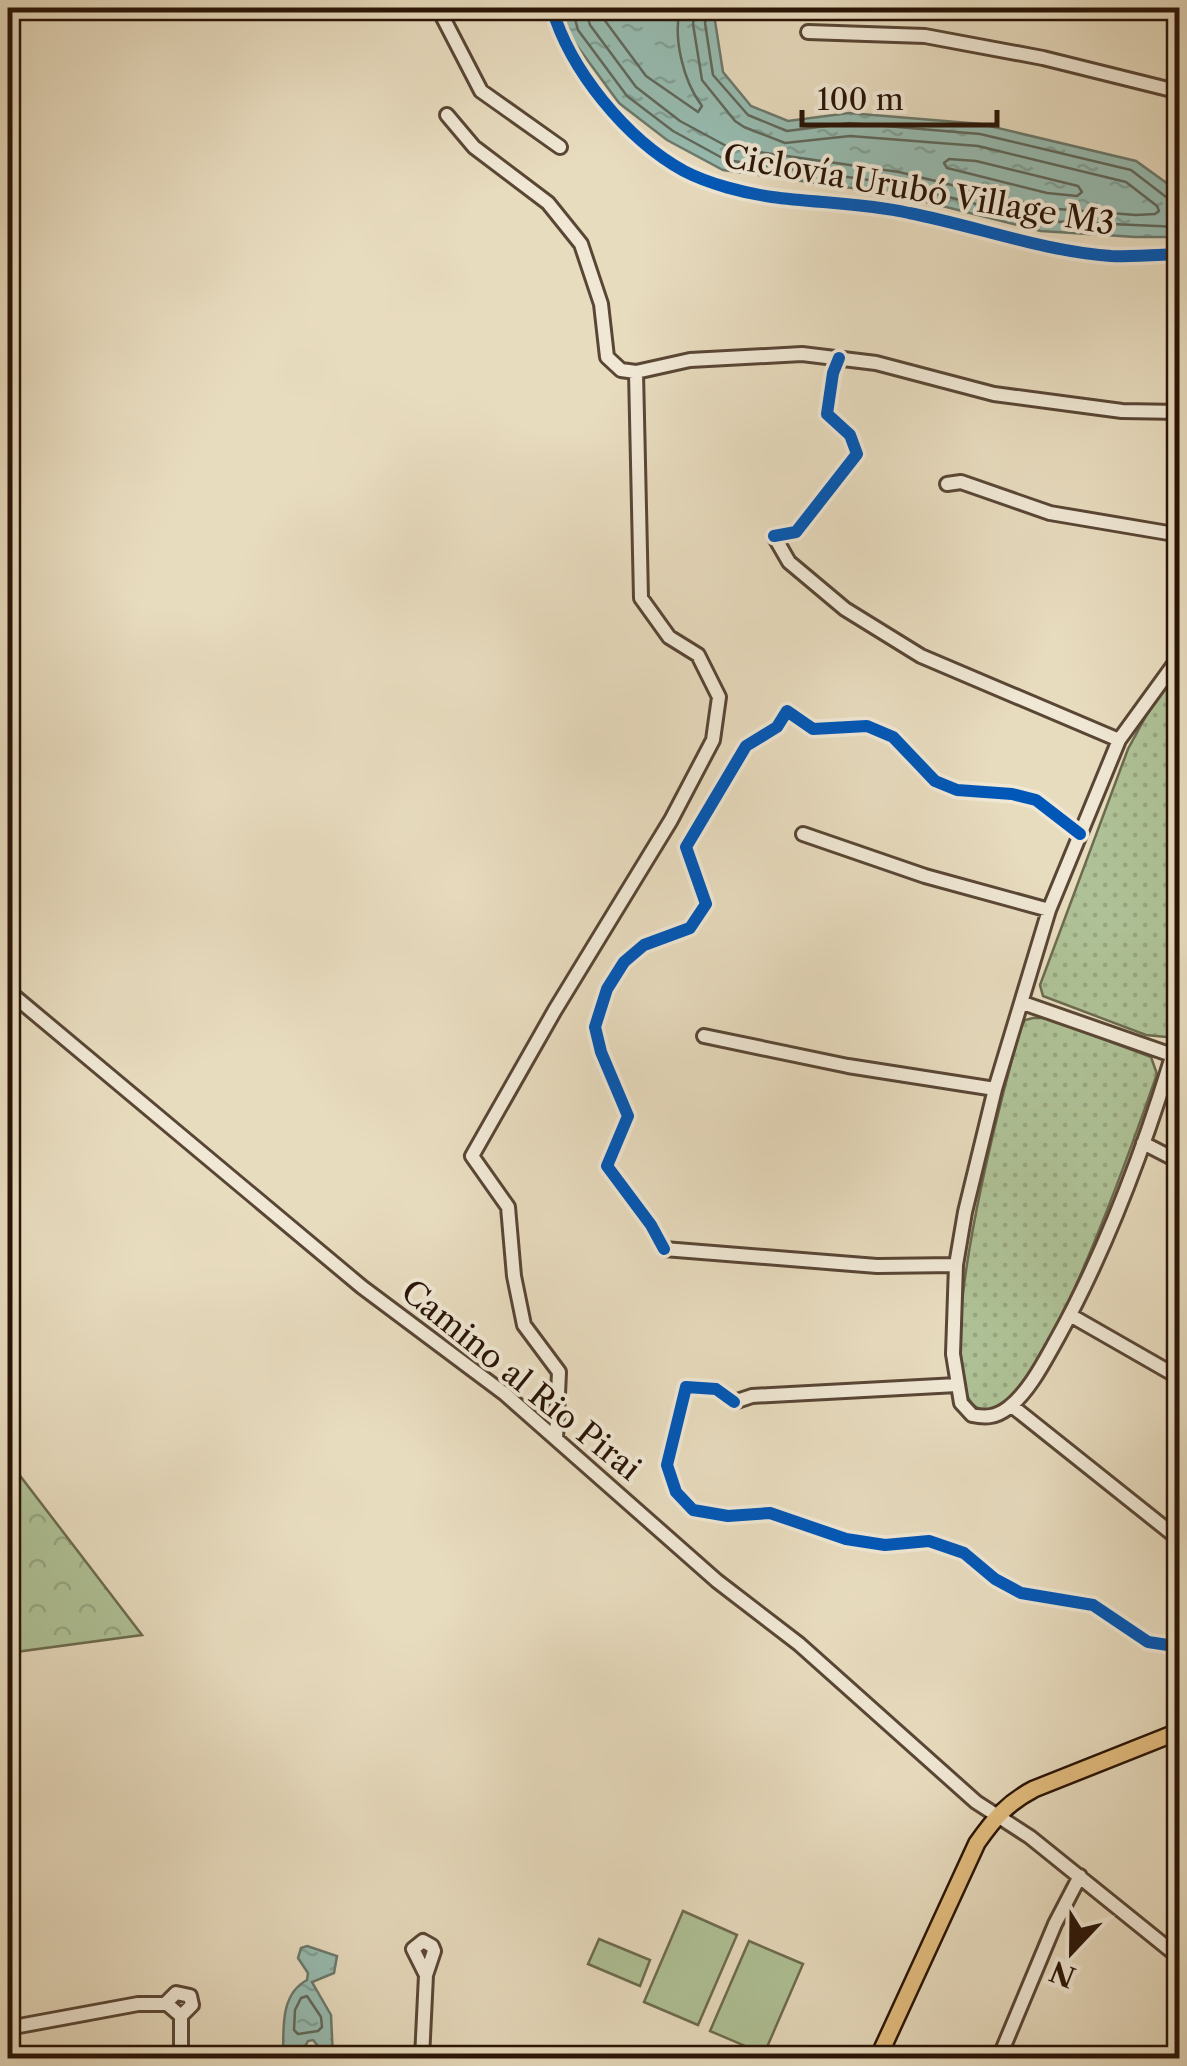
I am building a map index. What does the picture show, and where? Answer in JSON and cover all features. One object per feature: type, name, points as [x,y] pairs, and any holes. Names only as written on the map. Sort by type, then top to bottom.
[{"type":"main road","points":[[878,2058],[977,1843],[998,1814],[1034,1789],[1180,1731]]},
{"type":"street","points":[[438,8],[481,92],[560,146]]},
{"type":"street","points":[[808,32],[925,36],[1042,58],[1180,92]]},
{"type":"street","points":[[448,114],[474,147],[548,203],[580,244],[600,304],[608,356],[622,370],[636,372],[690,360],[802,354],[876,363],[994,394],[1122,411],[1180,412]]},
{"type":"street","points":[[556,1439],[559,1372],[524,1326],[514,1276],[508,1207],[472,1156],[671,820],[712,740],[719,697],[698,655],[669,637],[641,598],[636,372]]},
{"type":"street","points":[[947,484],[961,482],[1050,513],[1180,535]]},
{"type":"street","points":[[774,536],[788,562],[845,609],[921,656],[1120,740]]},
{"type":"street","points":[[1180,656],[1120,740],[1049,910],[995,1089],[956,1266],[956,1385],[961,1402],[972,1415],[996,1416],[1012,1406],[1045,1360],[1070,1315],[1143,1143],[1180,1030]]},
{"type":"street","points":[[803,834],[925,876],[1049,910]]},
{"type":"street","name":"Camino al Rio Pirai","points":[[8,991],[362,1287],[505,1394],[976,1802],[1080,1876],[1180,1958]]},
{"type":"street","points":[[1023,1003],[1172,1055]]},
{"type":"street","points":[[704,1036],[848,1066],[995,1089]]},
{"type":"street","points":[[1143,1143],[1180,1162]]},
{"type":"street","points":[[664,1250],[877,1266],[956,1266]]},
{"type":"street","points":[[1070,1315],[1180,1378]]},
{"type":"street","points":[[734,1402],[752,1396],[956,1385]]},
{"type":"street","points":[[1012,1406],[1180,1540]]},
{"type":"street","points":[[999,2058],[1055,1924],[1080,1876]]},
{"type":"street","points":[[422,2058],[426,1975]]},
{"type":"street","points":[[8,2028],[138,2004],[164,2004],[175,2008],[181,2016],[181,2058]]},
{"type":"green space","points":[[1179,670],[1180,999],[1166,1037],[1146,1035],[1043,996],[1040,985],[1128,749],[1159,692]]},
{"type":"green space","points":[[1047,1018],[1151,1057],[1157,1074],[1109,1205],[1058,1323],[1031,1371],[1005,1402],[982,1410],[965,1390],[960,1350],[963,1294],[1000,1105],[1021,1027],[1025,1020]]},
{"type":"green space","points":[[8,1460],[142,1635],[8,1653]]},
{"type":"green space","points":[[683,1911],[737,1935],[698,2025],[644,2002]]},
{"type":"green space","points":[[599,1939],[650,1960],[640,1986],[588,1964]]},
{"type":"green space","points":[[749,1941],[803,1964],[764,2054],[710,2031]]},
{"type":"water","points":[[561,8],[720,8],[715,21],[723,72],[751,106],[788,121],[849,113],[981,124],[1136,161],[1179,192],[1179,237],[1041,231],[895,194],[723,170],[667,140],[619,103],[569,35]]},
{"type":"water","points":[[307,1946],[337,1956],[334,1973],[312,1982],[331,2015],[333,2058],[322,2058],[322,2051],[313,2040],[308,2041],[298,2058],[283,2058],[287,2004],[307,1980],[308,1973],[298,1958],[301,1948]]},
{"type":"cycle path","name":"Ciclovía Urubó Village M3","points":[[552,8],[572,55],[621,122],[662,157],[704,180],[761,195],[909,213],[1085,253],[1180,254]]},
{"type":"cycle path","points":[[774,536],[796,532],[857,454],[850,435],[827,414],[839,358]]},
{"type":"cycle path","points":[[664,1249],[607,1166],[628,1116],[601,1052],[595,1027],[607,989],[624,962],[644,945],[690,928],[706,904],[686,847],[746,746],[777,727],[787,711],[813,729],[867,726],[893,737],[935,781],[957,790],[1036,800],[1080,834]]},
{"type":"cycle path","points":[[734,1402],[716,1389],[686,1387],[667,1465],[676,1492],[693,1510],[728,1516],[770,1513],[846,1539],[885,1545],[929,1541],[964,1553],[995,1579],[1021,1593],[1093,1605],[1148,1642],[1168,1645],[1180,1641]]}]
